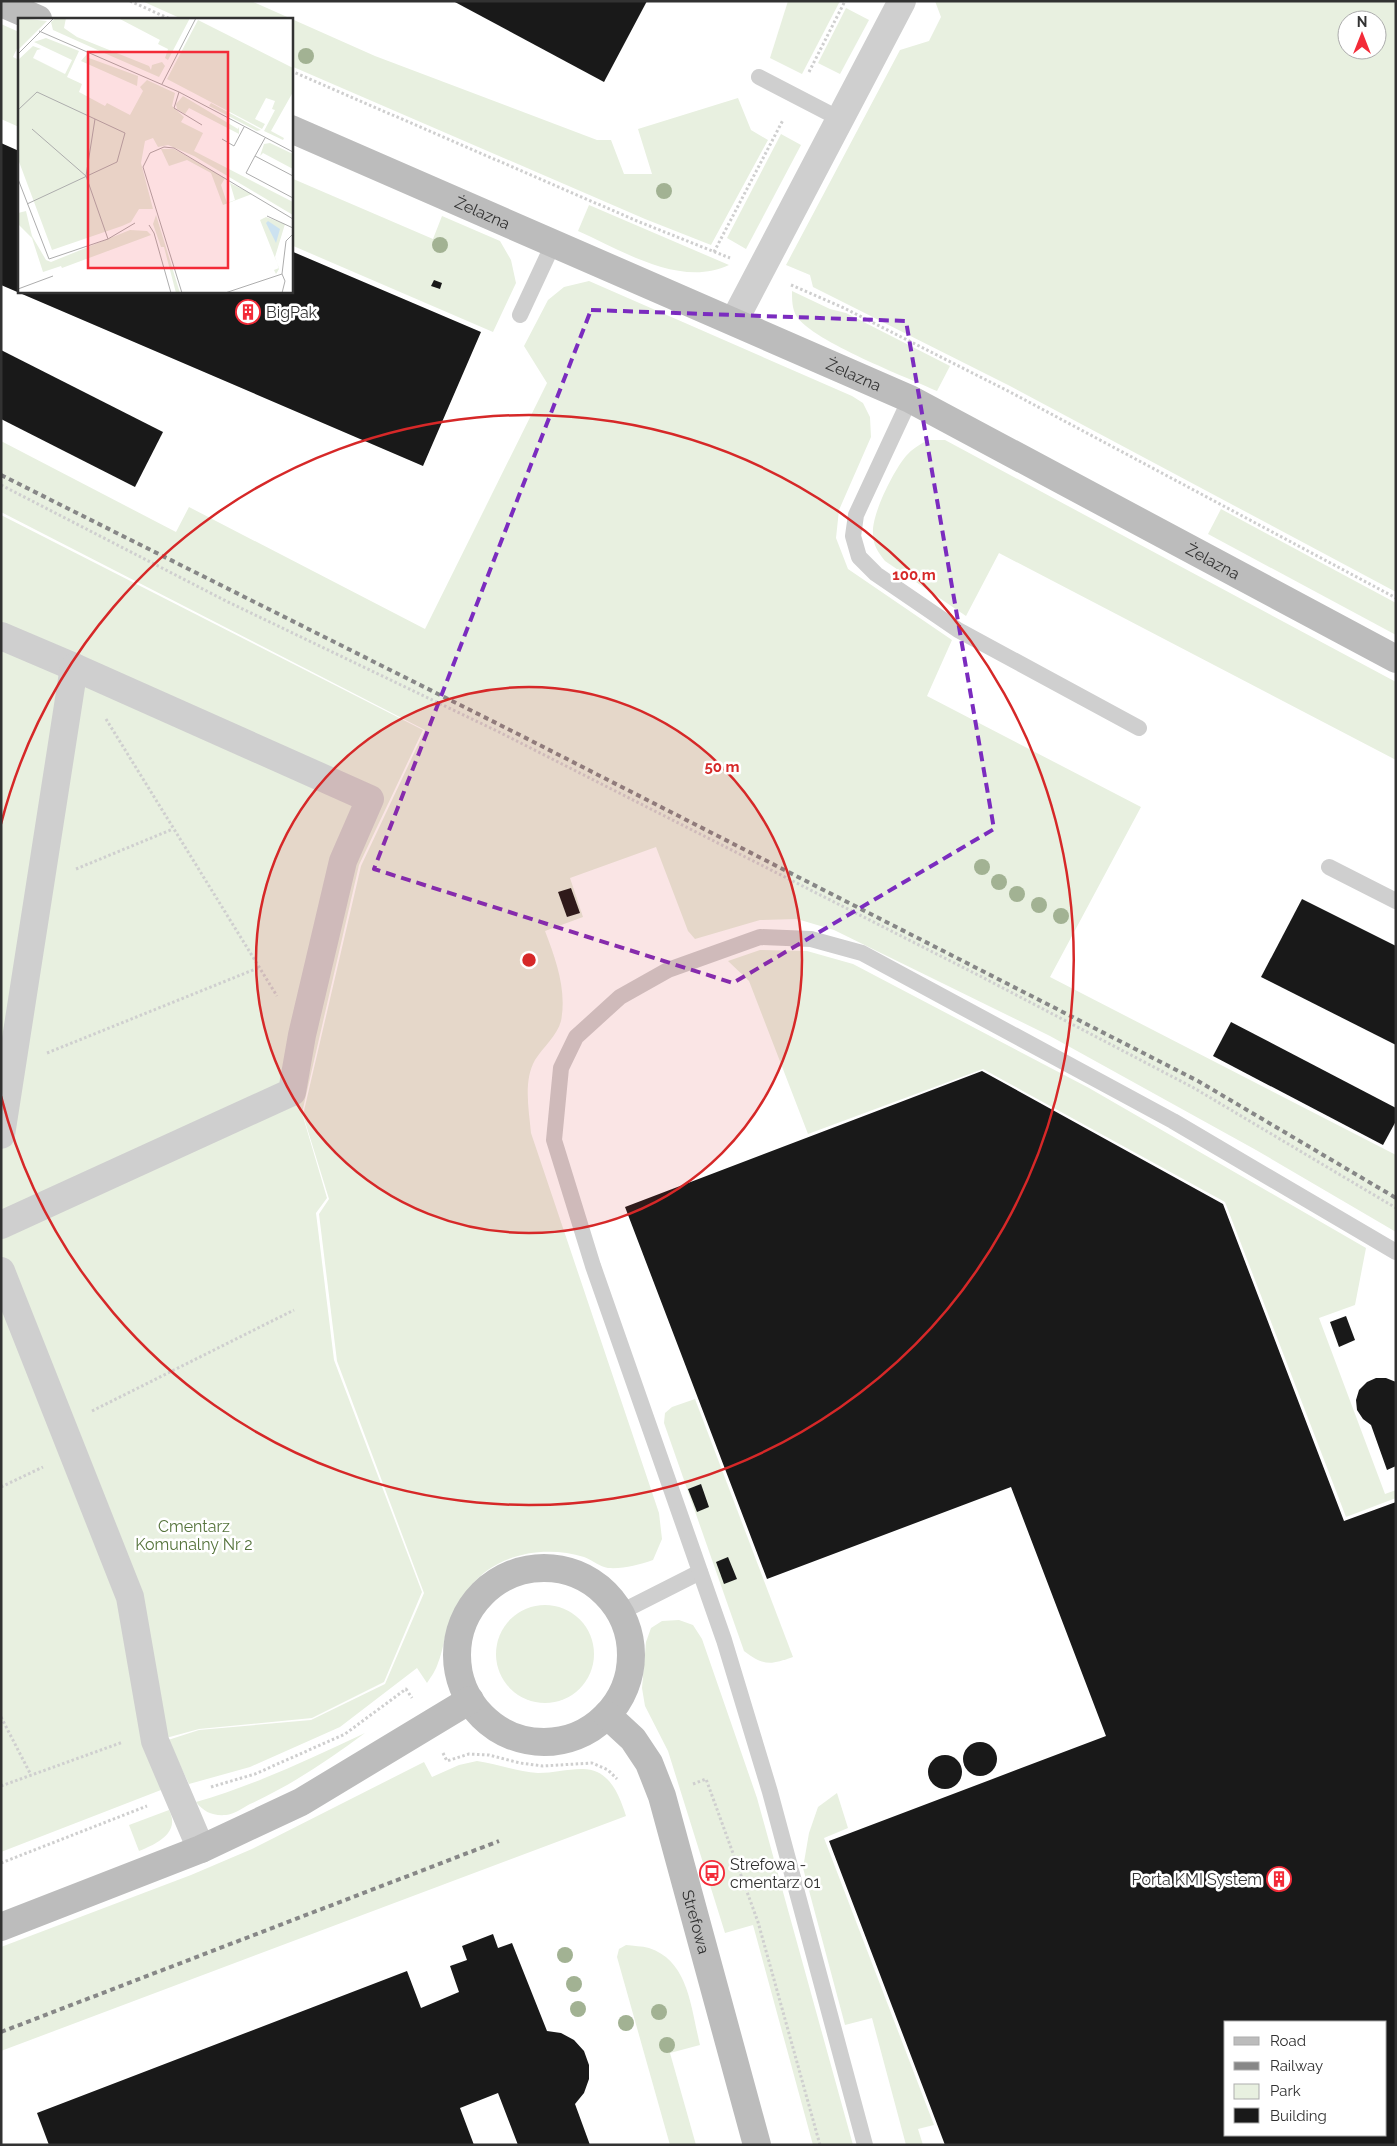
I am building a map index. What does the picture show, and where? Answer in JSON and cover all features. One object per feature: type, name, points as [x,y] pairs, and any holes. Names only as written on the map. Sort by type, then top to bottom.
[{"type":"street","points":[[734,321],[902,1]]},
{"type":"street","points":[[1,3],[36,18]]},
{"type":"street","name":"Żelazna","points":[[292,129],[554,242],[910,399],[1396,659]]},
{"type":"street","points":[[1,636],[370,799],[343,861],[302,1034],[292,1092],[1,1225]]},
{"type":"street","points":[[1,1134],[74,667]]},
{"type":"street","points":[[1,1270],[130,1597],[153,1731],[201,1849]]},
{"type":"street","points":[[534,1568],[564,1570],[592,1582],[614,1603],[620,1613],[628,1631],[631,1660],[624,1690],[607,1715],[582,1733],[553,1742],[523,1740],[495,1728],[473,1706],[460,1679],[456,1649],[464,1620],[480,1594],[505,1577],[534,1568]]},
{"type":"street","points":[[1,1927],[201,1849],[301,1802],[470,1700]]},
{"type":"street","name":"Strefowa","points":[[607,1715],[633,1739],[649,1763],[662,1796],[757,2145]]},
{"type":"lane","points":[[759,77],[840,119]]},
{"type":"lane","points":[[520,315],[554,242]]},
{"type":"lane","points":[[910,399],[856,515],[853,536],[859,557],[876,574],[958,630],[1139,728]]},
{"type":"lane","points":[[1329,867],[1396,901]]},
{"type":"lane","points":[[865,2145],[770,1792],[724,1640],[593,1266],[554,1140],[561,1068],[576,1037],[620,997],[668,970],[760,938],[811,939],[862,953],[1173,1121],[1396,1252]]},
{"type":"lane","points":[[620,1613],[700,1572]]},
{"type":"path","points":[[130,1],[168,18]]},
{"type":"path","points":[[714,252],[846,1]]},
{"type":"path","points":[[292,72],[844,308],[1010,392],[1396,598]]},
{"type":"path","points":[[1,485],[226,601],[499,732],[980,976],[1194,1088],[1396,1208]]},
{"type":"path","points":[[106,718],[258,968],[302,1034]]},
{"type":"path","points":[[41,883],[173,829]]},
{"type":"path","points":[[12,1067],[258,968]]},
{"type":"path","points":[[62,1426],[294,1310]]},
{"type":"path","points":[[1,1487],[73,1453]]},
{"type":"path","points":[[406,1689],[431,1724],[447,1761],[469,1754],[489,1755],[520,1763],[543,1766],[592,1763],[608,1770],[622,1784]]},
{"type":"path","points":[[1,1717],[31,1775]]},
{"type":"path","points":[[1,1786],[153,1731]]},
{"type":"path","points":[[706,1779],[758,1922],[820,2145]]},
{"type":"highlighted area","points":[[591,310],[906,321],[994,829],[733,983],[374,869]]},
{"type":"green space","points":[[142,1],[251,1],[289,18],[180,18]]},
{"type":"green space","points":[[788,1],[840,1],[802,74],[770,58]]},
{"type":"green space","points":[[935,1],[1396,1],[1396,592],[1010,386],[813,287],[810,275],[786,265],[900,50],[929,41],[941,17]]},
{"type":"green space","points":[[846,8],[869,20],[840,74],[818,63]]},
{"type":"green space","points":[[292,19],[375,56],[597,140],[611,140],[624,174],[652,174],[638,129],[738,98],[751,130],[768,140],[711,245],[645,219],[292,66]]},
{"type":"green space","points":[[1,24],[18,32],[18,46],[13,57],[18,60],[18,127],[1,119]]},
{"type":"green space","points":[[781,134],[801,145],[746,249],[727,238]]},
{"type":"green space","points":[[292,178],[433,239],[442,216],[500,241],[511,260],[516,283],[493,332],[292,245]]},
{"type":"green space","points":[[589,205],[729,265],[711,271],[691,272],[672,270],[633,257],[578,231]]},
{"type":"green space","points":[[589,281],[852,396],[863,403],[870,417],[871,437],[839,510],[836,538],[848,569],[952,640],[927,696],[1141,807],[1050,977],[1396,1155],[1396,1232],[1256,1150],[1050,1036],[834,930],[797,919],[760,920],[695,939],[688,931],[656,847],[570,878],[583,917],[545,931],[559,975],[563,998],[559,1026],[531,1068],[528,1096],[531,1133],[659,1513],[662,1539],[653,1560],[625,1567],[605,1567],[584,1557],[554,1552],[522,1555],[494,1566],[481,1575],[457,1606],[448,1627],[437,1666],[427,1683],[417,1668],[340,1727],[250,1767],[189,1784],[168,1740],[199,1730],[311,1720],[385,1684],[424,1593],[337,1361],[319,1214],[329,1199],[303,1115],[361,866],[425,730],[1,512],[1,441],[176,532],[189,507],[425,629],[547,383],[524,346],[548,300],[564,287]]},
{"type":"green space","points":[[792,291],[830,309],[846,313],[950,366],[937,391],[841,348],[807,327],[795,314]]},
{"type":"green space","points":[[928,440],[945,440],[1396,682],[1396,760],[999,553],[966,616],[885,561],[876,548],[873,538],[873,526],[879,505],[896,471],[906,456]]},
{"type":"green space","points":[[1221,509],[1396,603],[1396,635],[1208,534]]},
{"type":"green space","name":"Cmentarz Komunalny Nr 2","points":[[1,515],[423,730],[359,865],[302,1113],[327,1198],[316,1213],[334,1360],[422,1592],[384,1682],[312,1718],[199,1729],[155,1741],[161,1790],[1,1852]]},
{"type":"green space","points":[[760,950],[807,951],[853,964],[1089,1088],[1366,1248],[1355,1305],[1319,1318],[1385,1494],[1396,1490],[1396,1498],[1346,1517],[1225,1202],[983,1069],[808,1134],[749,981],[728,961]]},
{"type":"green space","points":[[695,1399],[793,1657],[767,1663],[744,1651],[664,1423],[665,1413],[672,1407]]},
{"type":"green space","points":[[545,1605],[564,1609],[579,1620],[590,1635],[594,1654],[590,1673],[579,1688],[564,1699],[545,1703],[526,1699],[511,1688],[500,1673],[496,1654],[500,1635],[511,1620],[526,1609]]},
{"type":"green space","points":[[679,1620],[693,1625],[702,1639],[757,1798],[853,2145],[813,2145],[753,1925],[725,1933],[668,1751],[645,1706],[642,1688],[646,1642],[651,1628],[662,1621]]},
{"type":"green space","points":[[365,1733],[295,1780],[232,1813],[226,1815],[212,1814],[205,1811],[196,1802],[261,1780]]},
{"type":"green space","points":[[477,1761],[538,1773],[581,1769],[591,1770],[599,1773],[611,1784],[620,1799],[626,1816],[1,2051],[1,1947],[191,1875],[252,1849],[424,1762],[432,1777],[459,1765]]},
{"type":"green space","points":[[837,1793],[848,1828],[824,1838],[934,2125],[918,2129],[923,2145],[906,2145],[872,2018],[845,2025],[803,1868],[809,1833],[818,1807]]},
{"type":"green space","points":[[169,1810],[172,1825],[169,1831],[153,1845],[139,1851],[129,1825]]},
{"type":"green space","points":[[626,1945],[649,1948],[662,1954],[673,1964],[686,1988],[700,2045],[670,2053],[696,2145],[670,2145],[617,1957],[619,1949]]},
{"type":"building","points":[[453,1],[647,1],[604,82]]},
{"type":"building","name":"BigPak","points":[[1,143],[18,151],[18,292],[292,292],[292,251],[481,332],[423,466],[1,285]]},
{"type":"building","points":[[434,280],[442,283],[440,289],[431,286]]},
{"type":"building","points":[[1,350],[163,432],[135,487],[1,419]]},
{"type":"building","points":[[571,888],[580,913],[567,917],[558,892]]},
{"type":"building","points":[[1302,899],[1396,946],[1396,1045],[1261,977]]},
{"type":"building","points":[[1231,1022],[1396,1108],[1396,1121],[1383,1145],[1213,1056]]},
{"type":"building","points":[[982,1071],[1223,1204],[1344,1521],[1396,1502],[1396,2145],[945,2145],[829,1841],[1106,1736],[1011,1487],[767,1579],[625,1207]]},
{"type":"building","points":[[1346,1316],[1355,1340],[1339,1347],[1330,1322]]},
{"type":"building","points":[[1376,1378],[1386,1378],[1396,1382],[1396,1466],[1387,1470],[1371,1425],[1363,1419],[1357,1410],[1356,1400],[1359,1390],[1367,1382]]},
{"type":"building","points":[[701,1484],[709,1507],[697,1512],[688,1489]]},
{"type":"building","points":[[728,1557],[737,1579],[724,1584],[716,1562]]},
{"type":"building","points":[[980,1742],[987,1743],[992,1747],[996,1752],[996,1766],[992,1771],[987,1775],[980,1776],[973,1775],[968,1771],[964,1766],[963,1759],[964,1752],[968,1747],[973,1743]]},
{"type":"building","points":[[945,1755],[952,1756],[957,1760],[961,1765],[961,1779],[957,1784],[952,1788],[945,1789],[938,1788],[933,1784],[929,1779],[928,1772],[929,1765],[933,1760],[938,1756]]},
{"type":"building","points":[[493,1934],[498,1948],[512,1943],[547,2031],[561,2033],[574,2040],[584,2051],[589,2065],[589,2079],[584,2093],[575,2104],[590,2145],[518,2145],[498,2093],[460,2108],[474,2145],[49,2145],[37,2113],[407,1971],[421,2008],[459,1992],[450,1966],[467,1960],[462,1946]]},
{"type":"railway","points":[[1,475],[514,732],[1198,1081],[1396,1198]]},
{"type":"railway","points":[[1,2032],[499,1841]]},
{"type":"place","name":"BigPak","points":[[248,312]]},
{"type":"place","name":"Strefowa - cmentarz 01","points":[[712,1873]]},
{"type":"place","name":"Porta KMI System","points":[[1279,1879]]}]
